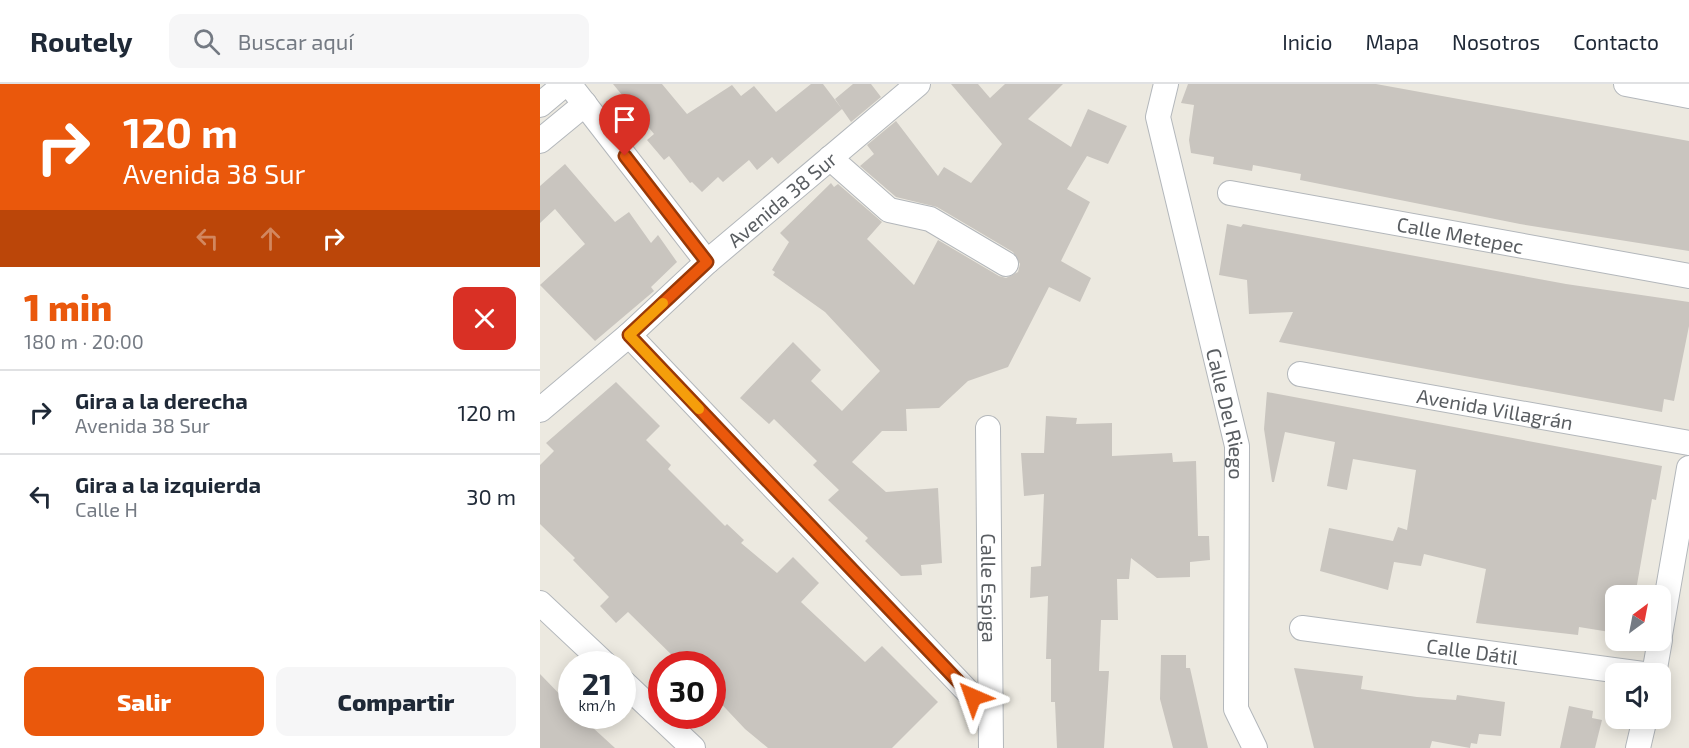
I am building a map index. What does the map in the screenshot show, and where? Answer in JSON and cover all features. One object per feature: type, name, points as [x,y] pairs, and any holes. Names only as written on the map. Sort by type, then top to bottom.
[{"type":"street","points":[[540,105],[567,84],[707,262]]},
{"type":"street","name":"Avenida 38 Sur","points":[[540,410],[629,335],[707,262],[918,84]]},
{"type":"street","name":"Calle Del Riego","points":[[1166,84],[1158,117],[1237,446],[1236,709],[1255,748]]},
{"type":"street","points":[[1626,84],[1689,96]]},
{"type":"street","points":[[540,141],[585,104]]},
{"type":"street","points":[[830,158],[889,210],[930,219],[1006,264]]},
{"type":"street","name":"Calle Metepec","points":[[1230,193],[1689,276]]},
{"type":"street","points":[[629,335],[989,714]]},
{"type":"street","name":"Avenida Villagrán","points":[[1300,374],[1689,443]]},
{"type":"street","name":"Calle Espiga","points":[[988,428],[991,748]]},
{"type":"street","points":[[1669,585],[1689,468]]},
{"type":"street","points":[[540,603],[591,651]]},
{"type":"street","name":"Calle Dátil","points":[[1302,628],[1605,669]]},
{"type":"street","points":[[636,694],[693,748]]},
{"type":"street","points":[[1638,748],[1642,729]]},
{"type":"building","points":[[613,84],[662,84],[687,114],[732,85],[741,96],[754,86],[776,112],[811,84],[823,84],[842,109],[778,164],[772,157],[757,170],[749,160],[723,182],[718,177],[702,192],[692,182],[690,183],[669,156],[664,160],[647,140],[654,134]]},
{"type":"building","points":[[853,84],[871,84],[881,97],[851,122],[835,99]]},
{"type":"building","points":[[951,84],[978,84],[990,98],[1005,84],[1063,84],[1028,119],[1071,147],[1088,109],[1127,126],[1108,164],[1087,156],[1067,189],[1090,202],[1061,261],[1091,278],[1080,302],[1049,287],[1008,367],[968,381],[939,408],[906,409],[907,431],[882,431],[852,462],[886,492],[938,488],[942,563],[921,565],[922,575],[901,576],[865,541],[868,538],[828,500],[839,490],[813,465],[817,461],[774,419],[769,424],[740,398],[793,342],[821,370],[811,381],[842,411],[880,371],[825,312],[773,275],[775,272],[772,270],[789,242],[780,233],[831,183],[834,187],[838,184],[882,222],[867,239],[914,285],[938,240],[999,276],[1006,278],[1018,272],[1020,264],[1013,252],[937,207],[896,197],[860,166],[874,154],[867,145],[896,121],[938,176],[944,167],[971,183],[1002,144]]},
{"type":"building","points":[[1188,84],[1376,84],[1689,141],[1689,251],[1520,224],[1300,180],[1301,174],[1253,165],[1252,171],[1213,164],[1214,157],[1191,153],[1189,140],[1194,105],[1181,103]]},
{"type":"building","points":[[565,164],[615,222],[629,212],[651,243],[658,235],[677,262],[651,287],[654,291],[595,341],[540,285],[585,244],[555,209],[540,223],[540,186]]},
{"type":"building","points":[[1227,224],[1241,227],[1243,224],[1566,284],[1689,302],[1689,326],[1674,401],[1664,399],[1662,412],[1279,342],[1293,312],[1249,314],[1247,280],[1219,275]]},
{"type":"building","points":[[616,382],[660,426],[646,440],[671,465],[668,469],[725,526],[727,524],[744,540],[741,543],[777,573],[793,557],[819,583],[801,602],[865,662],[882,646],[938,702],[892,748],[768,748],[726,709],[726,651],[668,651],[628,612],[616,623],[600,606],[609,597],[573,560],[575,558],[540,524],[540,465],[554,451],[546,443]]},
{"type":"building","points":[[1267,392],[1662,466],[1656,500],[1652,499],[1637,585],[1605,585],[1605,631],[1579,627],[1578,635],[1476,623],[1486,569],[1424,554],[1421,566],[1394,562],[1388,590],[1320,571],[1329,528],[1393,541],[1398,527],[1407,530],[1416,470],[1353,459],[1347,490],[1327,486],[1335,442],[1285,432],[1274,482],[1272,482],[1264,429]]},
{"type":"building","points":[[1046,416],[1077,418],[1076,424],[1112,423],[1112,456],[1172,453],[1173,462],[1196,461],[1198,536],[1209,536],[1210,560],[1190,562],[1190,577],[1157,578],[1131,558],[1129,579],[1117,579],[1118,620],[1101,620],[1099,671],[1109,671],[1104,748],[1057,748],[1055,702],[1051,702],[1051,659],[1046,659],[1048,596],[1030,598],[1031,567],[1041,566],[1044,494],[1024,496],[1021,453],[1044,453]]},
{"type":"building","points":[[1161,655],[1186,655],[1186,668],[1190,668],[1208,748],[1173,748],[1160,699]]},
{"type":"building","points":[[1294,668],[1363,676],[1361,689],[1417,697],[1456,700],[1457,695],[1505,702],[1501,736],[1479,734],[1477,744],[1471,743],[1470,748],[1432,741],[1430,748],[1314,748]]},
{"type":"building","points":[[540,674],[558,693],[558,729],[594,729],[615,748],[540,748]]},
{"type":"building","points":[[1569,706],[1593,711],[1592,718],[1602,720],[1595,748],[1560,748]]},
{"type":"slow traffic","points":[[663,303],[629,335],[699,409]]},
{"type":"route","points":[[625,156],[707,262],[629,335],[973,697]]}]
